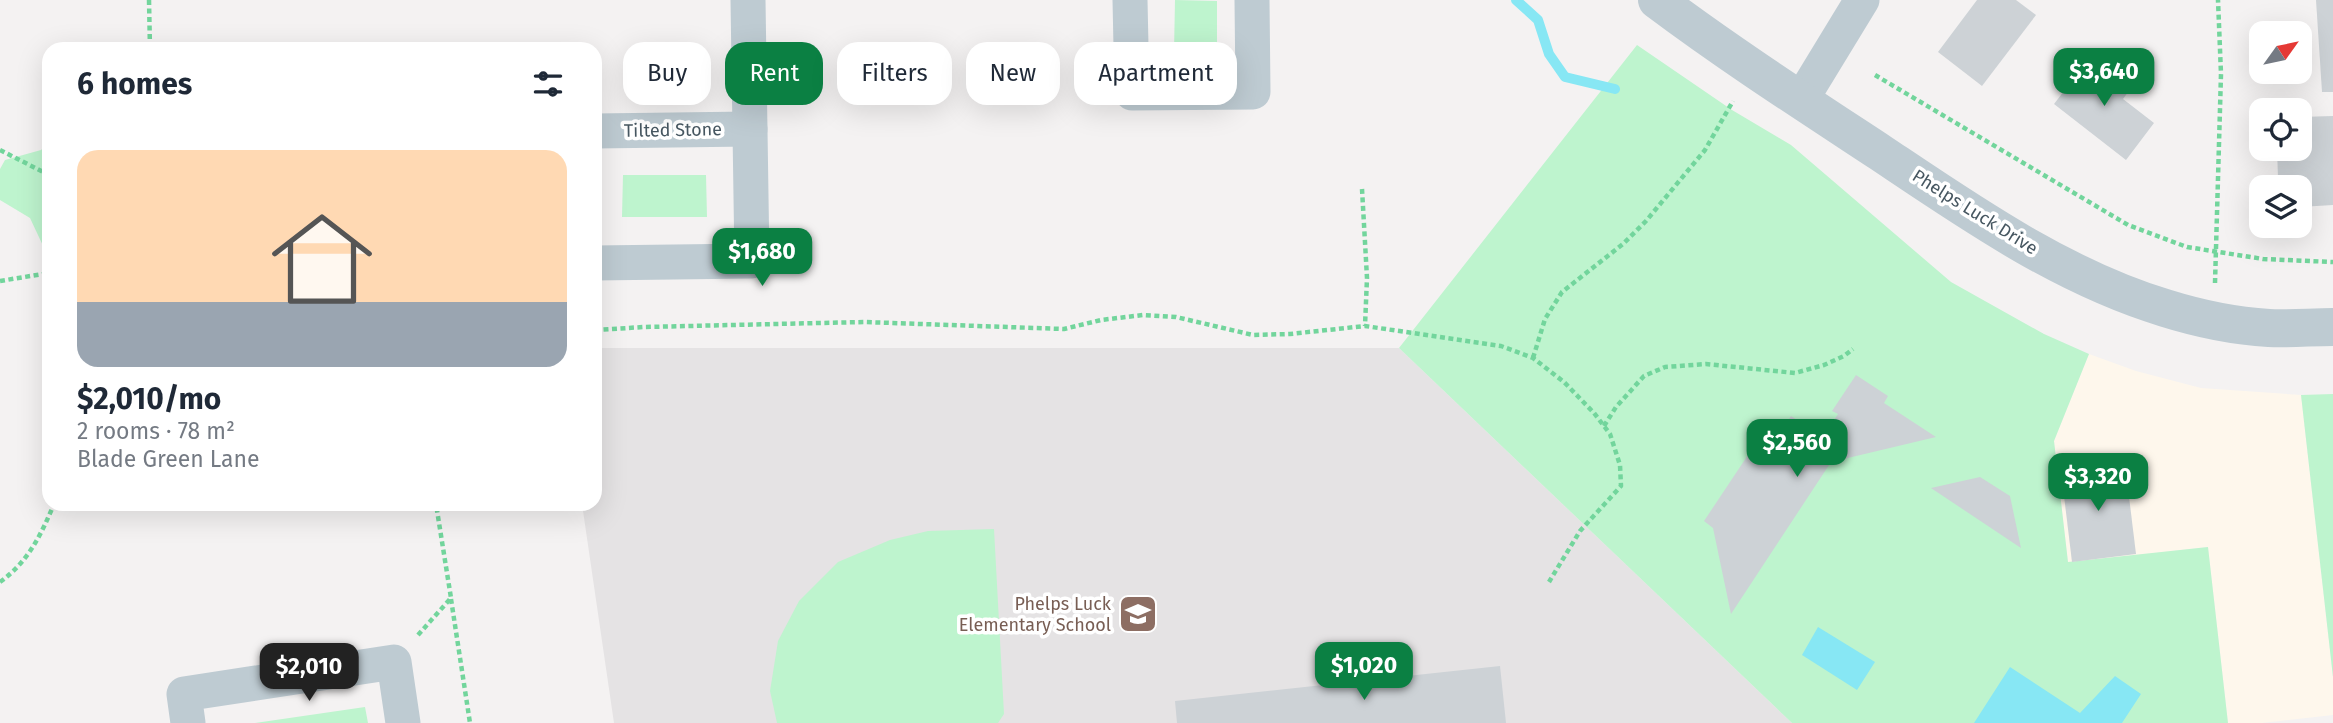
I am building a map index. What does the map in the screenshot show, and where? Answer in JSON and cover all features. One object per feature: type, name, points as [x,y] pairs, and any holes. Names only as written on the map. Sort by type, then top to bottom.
[{"type":"street","points":[[602,263],[752,261],[748,0]]},
{"type":"street","points":[[1130,0],[1132,93],[1253,92],[1252,0]]},
{"type":"street","name":"Phelps Luck Drive","points":[[1657,0],[1944,195],[2040,253],[2108,286],[2165,308],[2214,319],[2268,328],[2333,327]]},
{"type":"street","points":[[1801,100],[1862,0]]},
{"type":"street","name":"Tilted Stone","points":[[602,131],[750,129]]},
{"type":"street","points":[[188,723],[184,694],[394,662],[403,723]]},
{"type":"path","points":[[149,0],[150,42]]},
{"type":"path","points":[[2214,319],[2221,74],[2218,0]]},
{"type":"path","points":[[1875,75],[2129,225],[2187,247],[2263,259],[2333,262]]},
{"type":"path","points":[[1533,358],[1545,319],[1562,292],[1623,244],[1646,221],[1705,150],[1733,101]]},
{"type":"path","points":[[0,150],[42,171]]},
{"type":"path","points":[[1362,189],[1367,278],[1365,326]]},
{"type":"path","points":[[0,281],[42,274]]},
{"type":"path","points":[[602,330],[864,322],[1064,329],[1101,320],[1143,315],[1176,317],[1253,335],[1365,326],[1500,346],[1533,358],[1563,382],[1610,434],[1620,465],[1621,486],[1580,531],[1549,582]]},
{"type":"path","points":[[1604,426],[1616,407],[1644,376],[1665,367],[1706,364],[1795,373],[1824,365],[1853,349]]},
{"type":"path","points":[[0,582],[33,550],[51,511]]},
{"type":"path","points":[[437,511],[470,723]]},
{"type":"path","points":[[394,662],[450,598]]},
{"type":"shaded area","name":"Phelps Luck Elementary School","points":[[602,348],[1399,348],[1792,723],[614,723],[583,511],[602,511]]},
{"type":"shaded area","points":[[2089,354],[2136,371],[2201,388],[2301,395],[2333,677],[2333,715],[2262,723],[2228,723],[2208,547],[2068,563],[2054,441]]},
{"type":"green space","points":[[1175,0],[1217,1],[1217,42],[1174,42]]},
{"type":"green space","points":[[1637,45],[1732,110],[1791,145],[1951,282],[2044,334],[2089,354],[2054,441],[2068,562],[2208,547],[2228,723],[1792,723],[1399,348]]},
{"type":"green space","points":[[41,150],[42,244],[30,218],[0,200],[0,169],[5,160]]},
{"type":"green space","points":[[623,175],[706,175],[707,217],[622,217]]},
{"type":"green space","points":[[2333,394],[2333,677],[2301,395]]},
{"type":"green space","points":[[994,529],[1004,714],[998,723],[777,723],[770,691],[778,641],[799,601],[838,562],[890,540],[928,531]]},
{"type":"green space","points":[[365,707],[368,723],[255,723]]},
{"type":"water","points":[[1818,627],[1875,662],[1857,690],[1802,655]]},
{"type":"water","points":[[2010,667],[2080,713],[2115,676],[2141,694],[2122,723],[1974,723]]},
{"type":"building","points":[[1977,0],[2016,0],[2036,15],[1982,86],[1938,52]]},
{"type":"building","points":[[2316,0],[2333,0],[2333,92],[2322,92]]},
{"type":"building","points":[[2091,56],[2131,88],[2123,99],[2154,123],[2126,160],[2054,104]]},
{"type":"building","points":[[2333,116],[2333,205],[2312,206],[2312,175],[2278,175],[2277,161],[2312,161],[2312,117]]},
{"type":"building","points":[[1856,375],[1888,396],[1884,403],[1936,437],[1831,462],[1731,614],[1713,528],[1704,521],[1750,452],[1759,459],[1771,456],[1775,450],[1770,447],[1791,416],[1823,437],[1838,414],[1832,411]]},
{"type":"building","points":[[2125,464],[2136,554],[2072,562],[2061,471]]},
{"type":"building","points":[[1980,477],[2010,496],[2021,548],[1931,488]]},
{"type":"building","points":[[1500,666],[1506,723],[1177,723],[1175,701]]},
{"type":"waterway","points":[[1516,0],[1538,20],[1549,54],[1565,77],[1615,89]]},
{"type":"place","name":"Phelps Luck Elementary School","points":[[1138,614]]}]
